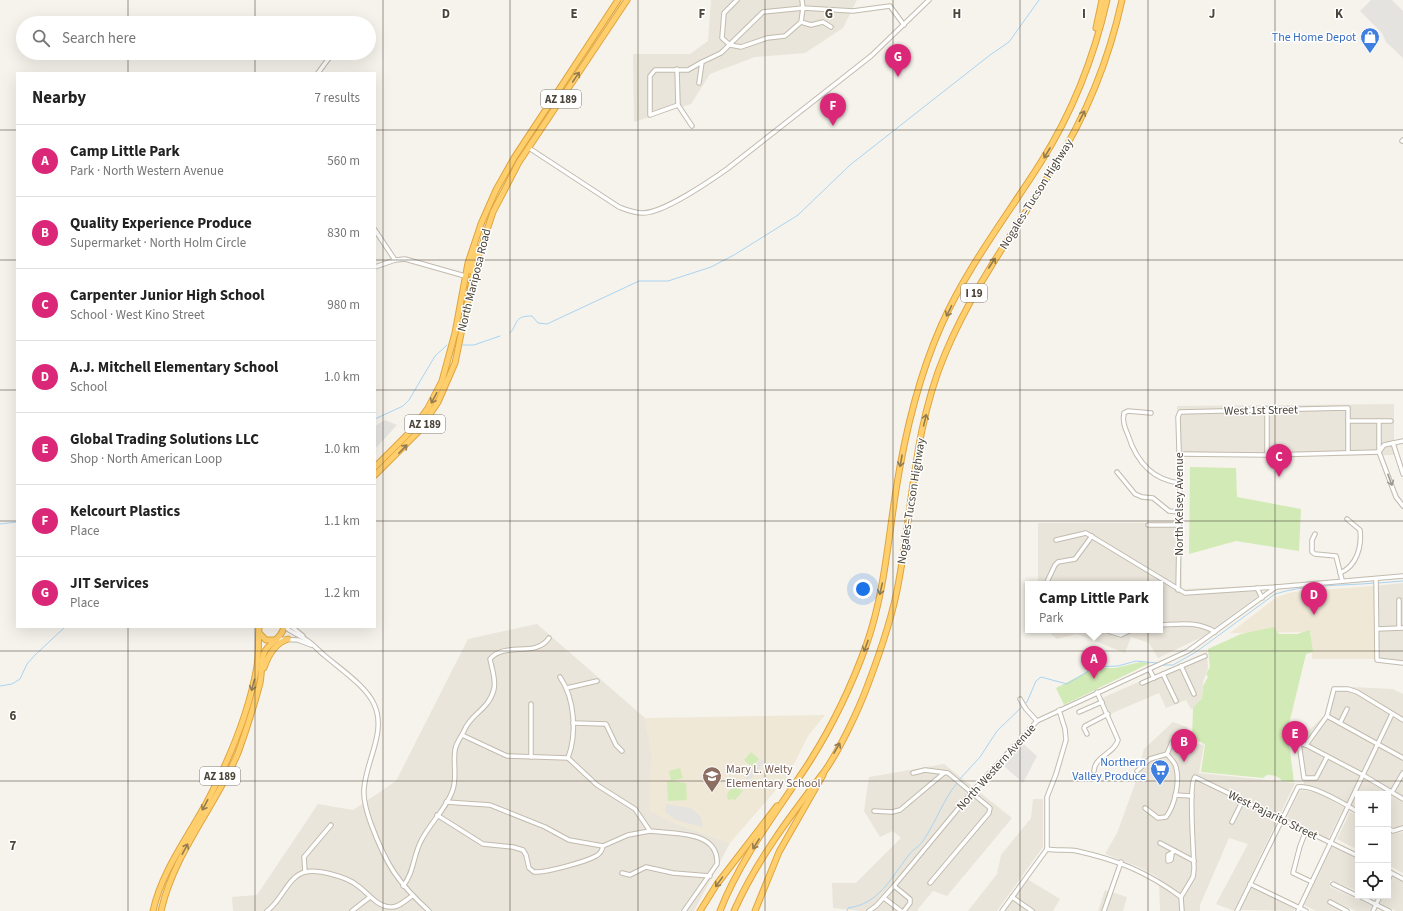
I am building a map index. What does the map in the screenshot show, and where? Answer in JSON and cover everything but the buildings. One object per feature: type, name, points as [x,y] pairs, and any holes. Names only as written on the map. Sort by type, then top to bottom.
[{"type":"highway","name":"North Mariposa Road","points":[[376,475],[408,444],[427,421],[443,394],[456,359],[465,276],[480,228],[496,190],[514,158],[618,0]]},
{"type":"highway","name":"North Mariposa Road","points":[[376,466],[403,440],[421,418],[438,389],[458,332],[482,243],[502,192],[529,148],[628,0]]},
{"type":"highway","points":[[1072,103],[1088,60],[1102,0]]},
{"type":"highway","name":"Nogales–Tucson Highway","points":[[720,911],[725,898],[747,858],[836,717],[851,686],[868,639],[883,579],[905,437],[921,379],[931,351],[942,324],[966,278],[1057,136],[1072,103],[1096,40],[1107,0]]},
{"type":"highway","name":"Nogales–Tucson Highway","points":[[734,911],[764,858],[824,771],[847,731],[864,695],[894,602],[899,580],[914,465],[932,392],[945,354],[985,274],[1054,168],[1087,107],[1113,35],[1122,0]]},
{"type":"highway","points":[[496,190],[522,152],[529,148],[530,140],[553,99]]},
{"type":"highway","points":[[465,276],[470,272],[484,228],[502,192]]},
{"type":"highway","name":"AZ 189","points":[[161,911],[175,869],[191,838],[211,807],[237,753],[259,684],[264,653],[277,640],[284,628]]},
{"type":"highway","name":"AZ 189","points":[[258,629],[266,640],[277,640]]},
{"type":"highway","name":"AZ 189","points":[[153,911],[169,868],[186,835],[208,799],[232,750],[255,676],[258,629]]},
{"type":"highway","points":[[259,684],[270,655],[282,641],[288,639]]},
{"type":"highway","points":[[755,911],[779,852],[799,815],[821,780],[824,771]]},
{"type":"highway","points":[[700,911],[717,884],[802,773]]},
{"type":"street","points":[[737,0],[724,13],[722,38],[730,44],[741,47],[767,38],[786,36],[801,22],[803,8],[802,0]]},
{"type":"street","points":[[529,148],[619,207],[636,213],[651,212],[664,207],[719,175],[871,56],[929,0]]},
{"type":"street","points":[[678,106],[650,115],[650,76],[655,70],[688,70],[721,53],[763,12],[803,8],[853,11],[890,6],[904,24]]},
{"type":"street","points":[[801,22],[811,24],[822,22],[831,27]]},
{"type":"street","points":[[319,72],[328,60]]},
{"type":"street","points":[[699,83],[702,62]]},
{"type":"street","points":[[677,69],[678,106],[692,126]]},
{"type":"street","points":[[376,232],[395,260]]},
{"type":"street","points":[[376,267],[395,260],[405,260],[419,262],[465,276]]},
{"type":"street","name":"West 1st Street","points":[[1178,418],[1180,412],[1184,411],[1348,408],[1348,421]]},
{"type":"street","points":[[1267,409],[1267,455]]},
{"type":"street","points":[[1151,413],[1128,411],[1124,413],[1123,417],[1130,440],[1140,461],[1159,478],[1180,483]]},
{"type":"street","name":"North Kelsey Avenue","points":[[1178,418],[1180,454],[1178,590]]},
{"type":"street","points":[[1348,452],[1348,421],[1391,421]]},
{"type":"street","points":[[1379,421],[1379,452],[1396,497],[1403,506]]},
{"type":"street","points":[[1379,452],[1384,445],[1403,440]]},
{"type":"street","points":[[1393,443],[1403,474]]},
{"type":"street","points":[[1180,454],[1267,455],[1379,452]]},
{"type":"street","points":[[1117,472],[1135,494],[1142,497],[1153,498],[1169,511],[1179,512]]},
{"type":"street","points":[[1340,573],[1346,570],[1358,554],[1361,543],[1360,530],[1347,519]]},
{"type":"street","points":[[1148,525],[1179,525]]},
{"type":"street","points":[[1056,540],[1084,532],[1178,590],[1188,593],[1276,588],[1342,580],[1403,576]]},
{"type":"street","points":[[1315,534],[1312,540],[1312,552],[1322,556],[1335,555],[1342,580]]},
{"type":"street","points":[[1047,581],[1058,562],[1075,559],[1092,536]]},
{"type":"street","points":[[1376,578],[1377,660],[1403,663]]},
{"type":"street","points":[[1257,588],[1262,598]]},
{"type":"street","name":"North Western Avenue","points":[[869,911],[884,898],[972,792],[1037,721],[1188,651],[1276,588]]},
{"type":"street","points":[[1377,629],[1401,628],[1399,600]]},
{"type":"street","points":[[1163,625],[1195,624],[1208,627],[1215,632]]},
{"type":"street","points":[[287,628],[310,642]]},
{"type":"street","points":[[293,628],[357,684],[370,697],[374,704],[379,723],[378,734],[366,774],[364,798],[382,852],[389,867],[412,896],[429,911]]},
{"type":"street","points":[[1115,633],[1121,635],[1125,633]]},
{"type":"street","points":[[403,886],[410,876],[420,842],[454,787],[455,752],[462,734],[468,724],[486,706],[492,696],[494,677],[491,658],[508,650],[537,648],[549,638]]},
{"type":"street","points":[[277,640],[288,639],[304,642],[317,649]]},
{"type":"street","points":[[1142,683],[1205,656]]},
{"type":"street","points":[[1181,666],[1194,694]]},
{"type":"street","points":[[1149,669],[1154,678]]},
{"type":"street","points":[[1163,674],[1176,701]]},
{"type":"street","points":[[560,677],[567,688],[573,723],[568,758]]},
{"type":"street","points":[[567,688],[597,681]]},
{"type":"street","points":[[1306,744],[1327,716],[1334,689],[1348,688],[1357,692],[1403,720]]},
{"type":"street","points":[[1094,771],[1095,764],[1118,742],[1108,714],[1097,692]]},
{"type":"street","points":[[1020,699],[1026,709],[1037,721]]},
{"type":"street","points":[[1079,712],[1102,702]]},
{"type":"street","points":[[531,757],[532,704]]},
{"type":"street","points":[[1340,723],[1346,709]]},
{"type":"street","points":[[1002,911],[1046,849],[1047,797],[1056,774],[1066,740],[1065,729],[1059,710]]},
{"type":"street","points":[[1087,734],[1085,726],[1108,714]]},
{"type":"street","points":[[1298,909],[1392,714]]},
{"type":"street","points":[[1327,716],[1403,758]]},
{"type":"street","points":[[573,723],[606,724],[616,745],[622,751]]},
{"type":"street","points":[[462,734],[507,756],[568,758],[597,785],[635,809],[650,831]]},
{"type":"street","points":[[1167,754],[1172,742]]},
{"type":"street","points":[[1327,756],[1316,778],[1304,778],[1299,743],[1306,744],[1403,799]]},
{"type":"street","points":[[1137,771],[1150,759],[1167,754]]},
{"type":"street","points":[[1145,808],[1154,817],[1158,818],[1166,817],[1170,810],[1175,795],[1176,768],[1173,761],[1167,754]]},
{"type":"street","points":[[912,773],[925,770],[951,774],[990,808],[990,812],[930,883]]},
{"type":"street","points":[[874,811],[892,812],[900,810],[944,773]]},
{"type":"street","points":[[1392,792],[1403,773]]},
{"type":"street","name":"West Pajarito Street","points":[[1192,796],[1192,784],[1195,777],[1355,855]]},
{"type":"street","points":[[1237,911],[1296,790],[1300,787],[1308,788],[1355,810]]},
{"type":"street","points":[[1175,795],[1192,796],[1193,877],[1181,897],[1182,911]]},
{"type":"street","points":[[1232,822],[1242,800]]},
{"type":"street","points":[[446,802],[490,805],[545,827],[569,840],[603,846],[628,835],[650,831],[699,837],[714,848],[717,864],[684,911]]},
{"type":"street","points":[[437,815],[482,844],[513,847],[523,850],[526,855],[529,868],[534,872],[574,864],[596,856],[602,850],[603,846]]},
{"type":"street","points":[[305,872],[304,858],[331,825]]},
{"type":"street","points":[[1391,830],[1394,831],[1403,828]]},
{"type":"street","points":[[1306,831],[1300,846],[1293,873],[1312,882]]},
{"type":"street","points":[[1160,843],[1173,852],[1194,861]]},
{"type":"street","points":[[1046,849],[1078,851],[1120,862],[1153,877],[1181,897]]},
{"type":"street","points":[[1104,911],[1120,862]]},
{"type":"street","points":[[622,873],[630,875],[646,867],[673,873],[710,876]]},
{"type":"street","points":[[267,911],[295,878],[305,872],[316,872],[349,880],[357,884],[382,906],[391,908],[412,896]]},
{"type":"street","points":[[1391,873],[1403,879]]},
{"type":"street","points":[[1250,884],[1298,909],[1306,911]]},
{"type":"street","points":[[1333,884],[1355,895]]},
{"type":"street","points":[[884,898],[903,911],[910,903],[910,899],[894,886]]},
{"type":"street","points":[[352,911],[370,897]]},
{"type":"street","points":[[1012,897],[1032,911]]},
{"type":"street","points":[[1364,899],[1389,911]]},
{"type":"street","points":[[1373,911],[1379,899]]},
{"type":"street","points":[[1330,902],[1347,911]]},
{"type":"shaded area","points":[[711,0],[857,0],[843,28],[805,53],[755,57],[710,74],[691,104],[634,122],[633,54],[690,54],[708,41]]},
{"type":"shaded area","points":[[1371,0],[1392,0],[1403,11],[1403,58],[1386,42],[1382,33],[1360,11]]},
{"type":"shaded area","points":[[1394,404],[1394,455],[1177,457],[1177,406]]},
{"type":"shaded area","points":[[385,420],[397,425],[376,448],[376,425]]},
{"type":"shaded area","points":[[1038,523],[1181,523],[1182,589],[1254,586],[1258,596],[1204,636],[1158,658],[1149,643],[1131,637],[1125,653],[1077,634],[1057,639],[1050,633],[1163,633],[1163,581],[1038,581]]},
{"type":"shaded area","points":[[1403,583],[1403,664],[1374,659],[1373,586]]},
{"type":"shaded area","points":[[1373,586],[1374,659],[1312,659],[1311,632],[1230,633],[1277,597],[1293,592]]},
{"type":"shaded area","points":[[537,624],[645,718],[652,754],[651,811],[674,823],[730,843],[694,911],[233,911],[232,897],[257,895],[318,804],[353,810],[396,781],[468,639]]},
{"type":"shaded area","points":[[1207,652],[1208,668],[1203,682],[1202,697],[1197,706],[1191,709],[1186,700],[1166,708],[1159,693],[1110,714],[1102,698]]},
{"type":"shaded area","points":[[1332,686],[1393,689],[1403,694],[1403,826],[1395,828],[1391,826],[1391,791],[1355,791],[1355,809],[1304,785],[1298,741],[1325,715]]},
{"type":"shaded area","name":"Mary L. Welty Elementary School","points":[[825,715],[808,736],[788,776],[730,843],[674,823],[650,811],[652,754],[645,718]]},
{"type":"shaded area","points":[[1173,722],[1187,727],[1188,742],[1204,745],[1199,773],[1295,783],[1234,911],[1216,904],[1248,844],[1229,838],[1200,905],[1200,911],[1160,911],[1159,878],[1139,867],[1105,854],[1117,833],[1135,784],[1144,749]]},
{"type":"shaded area","points":[[1021,742],[1037,756],[1023,783],[1003,765]]},
{"type":"shaded area","points":[[761,759],[765,762],[749,781],[745,778]]},
{"type":"shaded area","points":[[944,764],[1012,818],[947,896],[933,891],[918,911],[859,911],[833,908],[832,883],[856,883],[901,838],[893,831],[880,837],[864,811],[869,777]]},
{"type":"shaded area","points":[[1300,790],[1319,793],[1344,808],[1328,839],[1287,817]]},
{"type":"shaded area","points":[[1033,799],[1043,799],[1043,847],[997,911],[968,911],[997,874],[1001,855],[1031,818]]},
{"type":"shaded area","points":[[666,804],[691,808],[701,817],[703,827],[676,820],[665,812]]},
{"type":"shaded area","points":[[1350,812],[1355,814],[1355,848],[1337,839]]},
{"type":"shaded area","points":[[1391,832],[1394,834],[1403,832],[1403,873],[1391,867]]},
{"type":"shaded area","points":[[1332,846],[1355,858],[1355,890],[1330,880],[1330,887],[1372,906],[1369,911],[1356,911],[1329,899],[1327,902],[1344,911],[1316,911],[1304,905]]},
{"type":"shaded area","points":[[1392,877],[1403,882],[1403,911],[1396,911],[1380,903],[1382,899],[1391,899]]},
{"type":"shaded area","points":[[1027,879],[1060,899],[1053,911],[1004,911]]},
{"type":"shaded area","points":[[1252,887],[1295,908],[1294,911],[1239,910]]},
{"type":"shaded area","points":[[1105,890],[1127,897],[1123,911],[1098,911]]},
{"type":"green space","points":[[1190,467],[1236,468],[1237,497],[1301,509],[1299,551],[1236,541],[1189,554]]},
{"type":"green space","points":[[1274,627],[1279,634],[1297,634],[1310,630],[1313,652],[1306,654],[1289,724],[1289,743],[1294,782],[1282,781],[1271,775],[1267,775],[1263,778],[1201,772],[1205,745],[1201,742],[1192,740],[1193,708],[1202,698],[1203,686],[1208,677],[1206,674],[1210,667],[1208,649],[1241,634]]},
{"type":"green space","points":[[1140,662],[1150,663],[1064,705],[1056,688],[1095,668],[1116,668]]},
{"type":"green space","points":[[751,752],[759,759],[752,767],[744,760]]},
{"type":"green space","points":[[680,768],[683,778],[671,781],[669,771]]},
{"type":"green space","points":[[667,781],[686,783],[687,800],[668,801]]},
{"type":"green space","points":[[734,785],[743,791],[735,800],[728,800],[727,794]]},
{"type":"waterway","points":[[510,333],[517,321],[522,317],[532,316],[538,323],[547,324],[639,281],[668,281],[711,267],[734,255],[798,215],[850,165],[990,55],[1009,42],[1039,0]]},
{"type":"waterway","points":[[463,345],[474,345],[500,336]]},
{"type":"waterway","points":[[376,419],[403,406],[409,400],[435,356],[447,345]]},
{"type":"waterway","points":[[0,524],[16,522]]},
{"type":"waterway","points":[[1378,583],[1403,581]]},
{"type":"waterway","points":[[1162,665],[1173,665],[1196,652],[1275,594],[1299,588],[1375,583]]},
{"type":"waterway","points":[[0,686],[12,684],[20,679],[27,664],[64,628]]},
{"type":"waterway","points":[[959,780],[980,757],[997,731],[1027,702],[1036,681],[1041,677],[1067,684],[1095,667],[1118,666],[1136,661],[1157,663]]},
{"type":"waterway","points":[[847,911],[848,908],[859,906],[876,896],[890,881],[910,854],[923,841],[957,783]]},
{"type":"place","name":"The Home Depot","points":[[1370,54]]},
{"type":"place","name":"JIT Services","points":[[898,77]]},
{"type":"place","name":"Kelcourt Plastics","points":[[833,126]]},
{"type":"place","name":"Carpenter Junior High School","points":[[1279,477]]},
{"type":"place","name":"A.J. Mitchell Elementary School","points":[[1314,615]]},
{"type":"place","name":"Camp Little Park","points":[[1094,679]]},
{"type":"place","name":"Global Trading Solutions LLC","points":[[1295,754]]},
{"type":"place","name":"Quality Experience Produce","points":[[1184,762]]},
{"type":"place","name":"Northern Valley Produce","points":[[1160,786]]},
{"type":"place","name":"Mary L. Welty Elementary School","points":[[712,793]]}]
